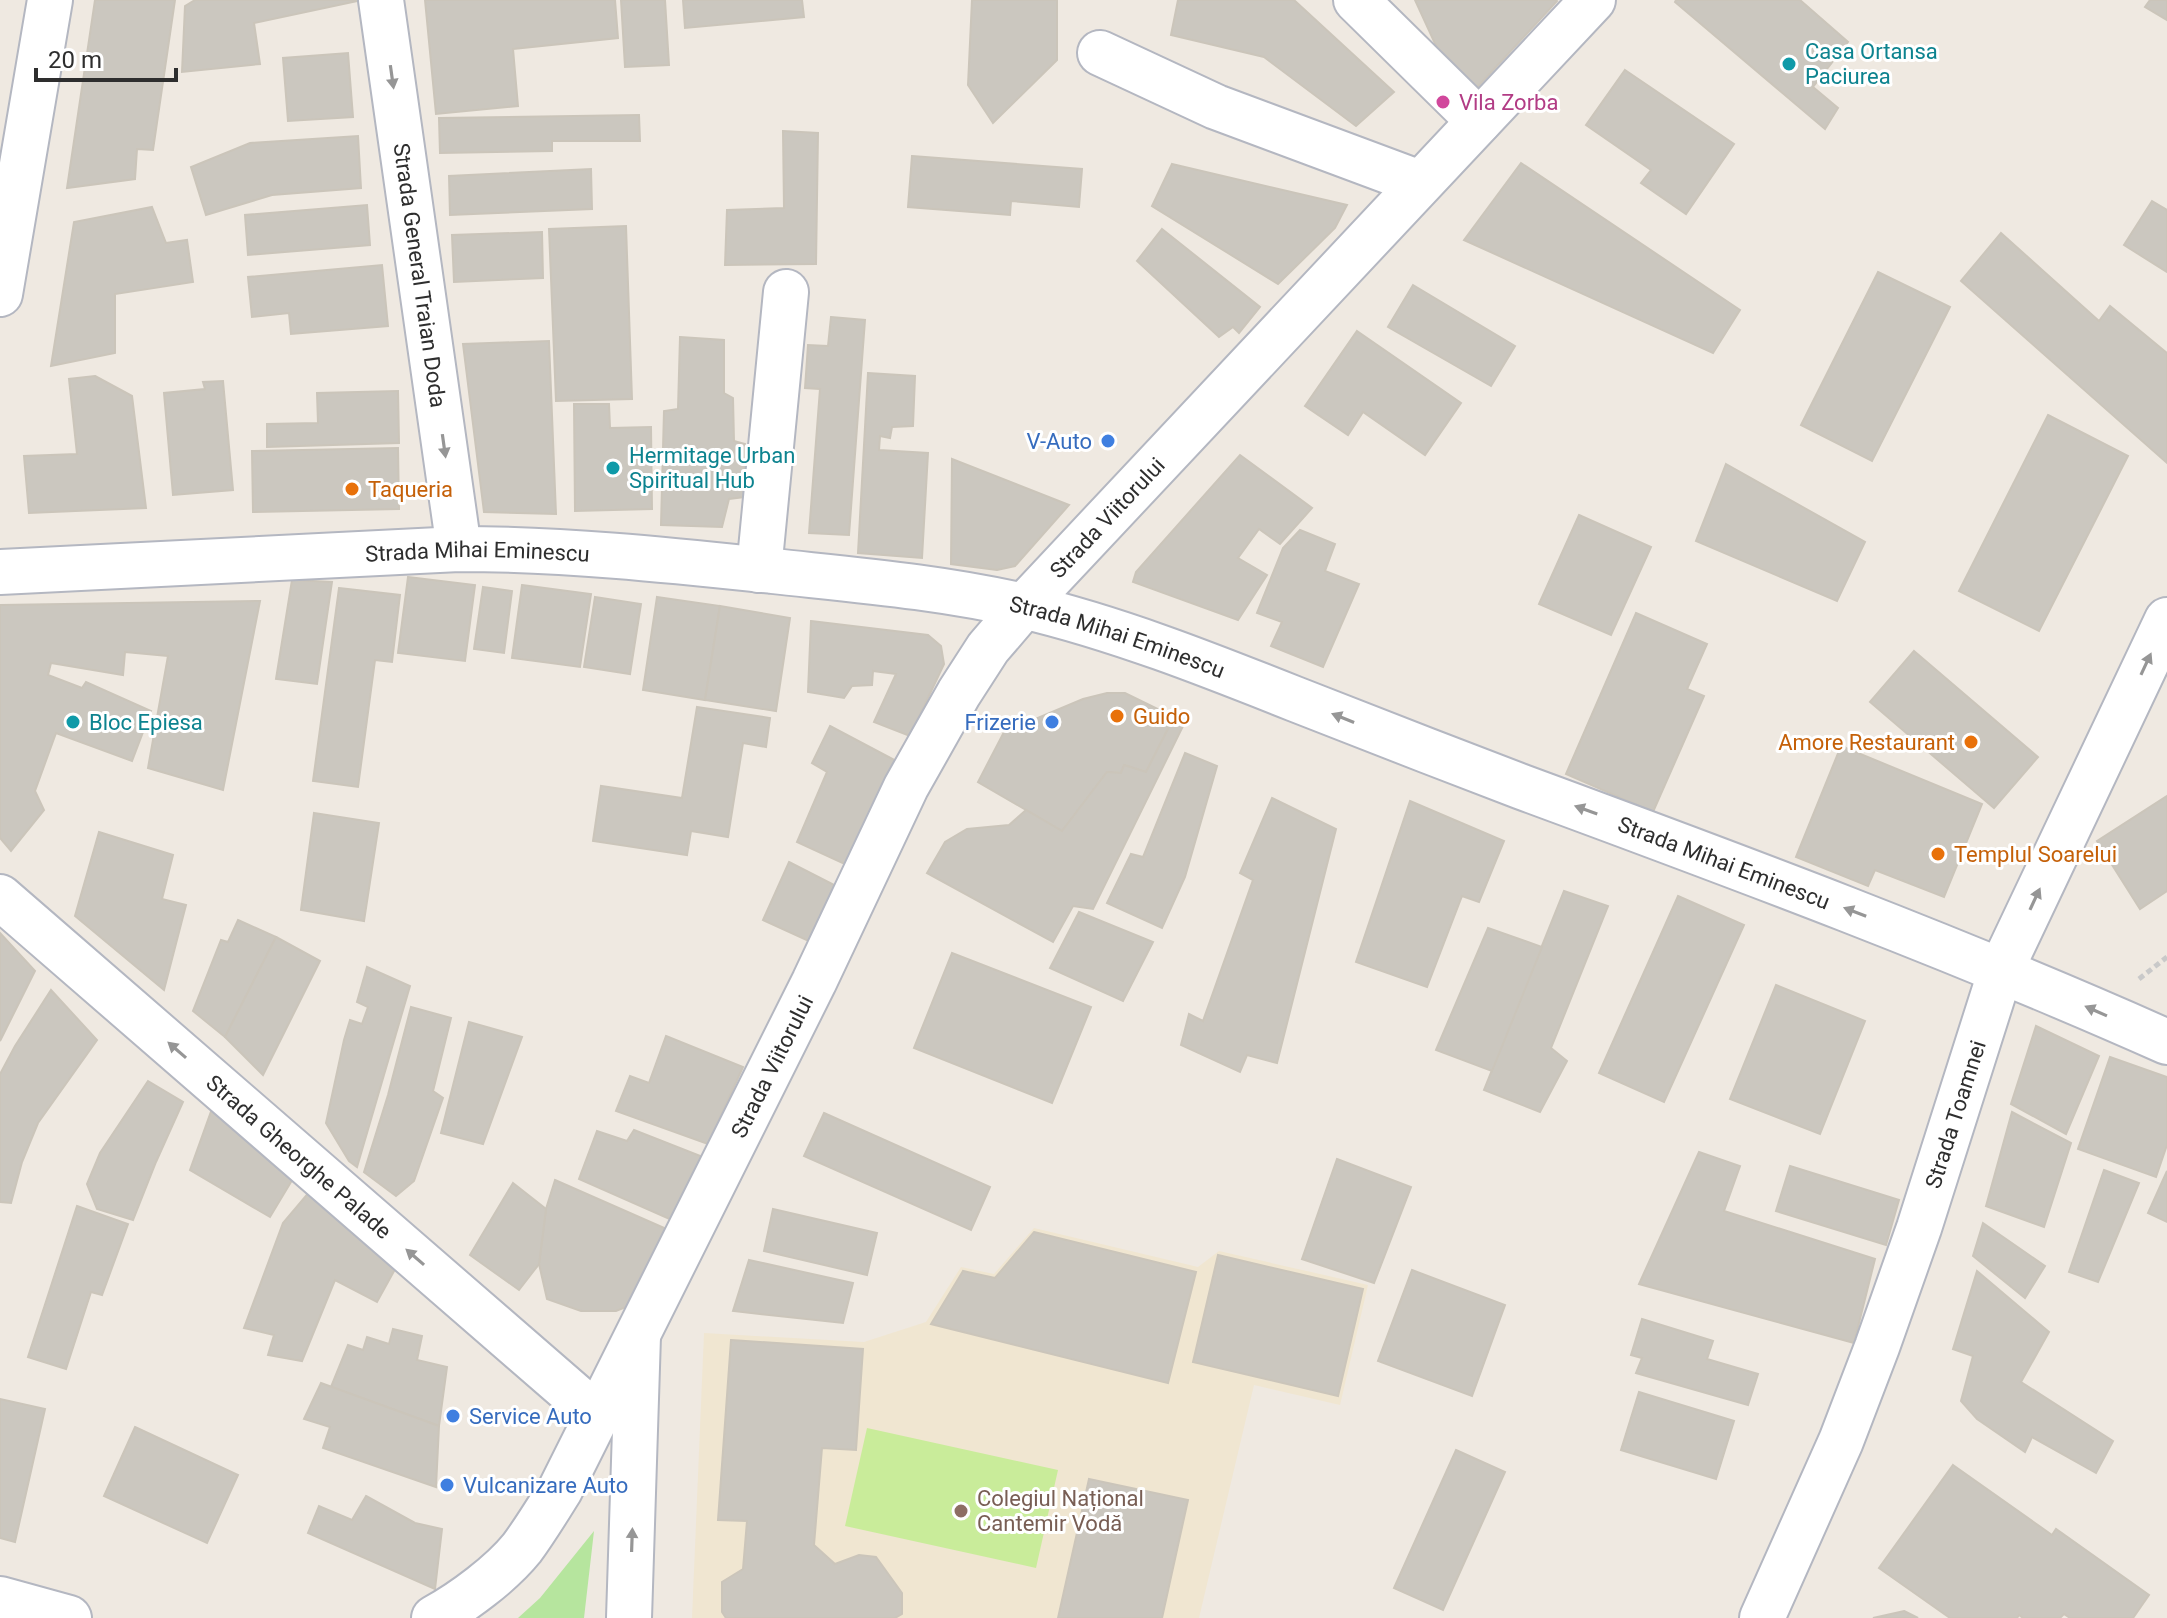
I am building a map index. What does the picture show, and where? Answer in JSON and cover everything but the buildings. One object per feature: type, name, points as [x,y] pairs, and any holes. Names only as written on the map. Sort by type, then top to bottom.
[{"type":"street","points":[[0,294],[50,0]]},
{"type":"street","name":"Strada General Traian Doda","points":[[381,0],[459,549]]},
{"type":"street","points":[[1356,0],[1479,121]]},
{"type":"street","name":"Strada Viitorului","points":[[434,1618],[485,1583],[520,1549],[560,1490],[814,982],[906,787],[988,648],[1593,0]]},
{"type":"street","points":[[1100,53],[1216,107],[1420,183]]},
{"type":"street","points":[[759,570],[786,292]]},
{"type":"street","name":"Strada Mihai Eminescu","points":[[0,572],[459,549],[587,553],[872,581],[1024,606],[1212,666],[1425,750],[1806,893],[2001,970],[2167,1042]]},
{"type":"street","name":"Strada Toamnei","points":[[1762,1618],[1841,1441],[1877,1347],[1924,1212],[2001,970],[2167,620]]},
{"type":"street","name":"Strada Gheorghe Palade","points":[[0,897],[598,1416]]},
{"type":"street","name":"Strada Viitorului","points":[[629,1618],[638,1336]]},
{"type":"street","points":[[0,1599],[69,1618]]},
{"type":"shaded area","name":"Colegiul Național Cantemir Vodă","points":[[1034,1228],[1198,1267],[1219,1251],[1368,1285],[1340,1405],[1254,1385],[1199,1618],[692,1618],[704,1333],[864,1342],[926,1322],[961,1267],[994,1274]]},
{"type":"green space","points":[[867,1428],[1058,1470],[1036,1568],[845,1526]]},
{"type":"green space","points":[[594,1531],[584,1618],[518,1618],[540,1598]]},
{"type":"place","name":"Casa Ortansa Paciurea","points":[[1789,64]]},
{"type":"place","name":"Vila Zorba","points":[[1443,102]]},
{"type":"place","name":"V-Auto","points":[[1108,441]]},
{"type":"place","name":"Hermitage Urban Spiritual Hub","points":[[613,468]]},
{"type":"place","name":"Taqueria","points":[[352,489]]},
{"type":"place","name":"Guido","points":[[1117,716]]},
{"type":"place","name":"Bloc Epiesa","points":[[73,722]]},
{"type":"place","name":"Frizerie","points":[[1052,722]]},
{"type":"place","name":"Amore Restaurant","points":[[1971,742]]},
{"type":"place","name":"Templul Soarelui","points":[[1938,854]]},
{"type":"place","name":"Service Auto","points":[[453,1416]]},
{"type":"place","name":"Vulcanizare Auto","points":[[447,1485]]},
{"type":"place","name":"Colegiul Național Cantemir Vodă","points":[[961,1511]]}]
